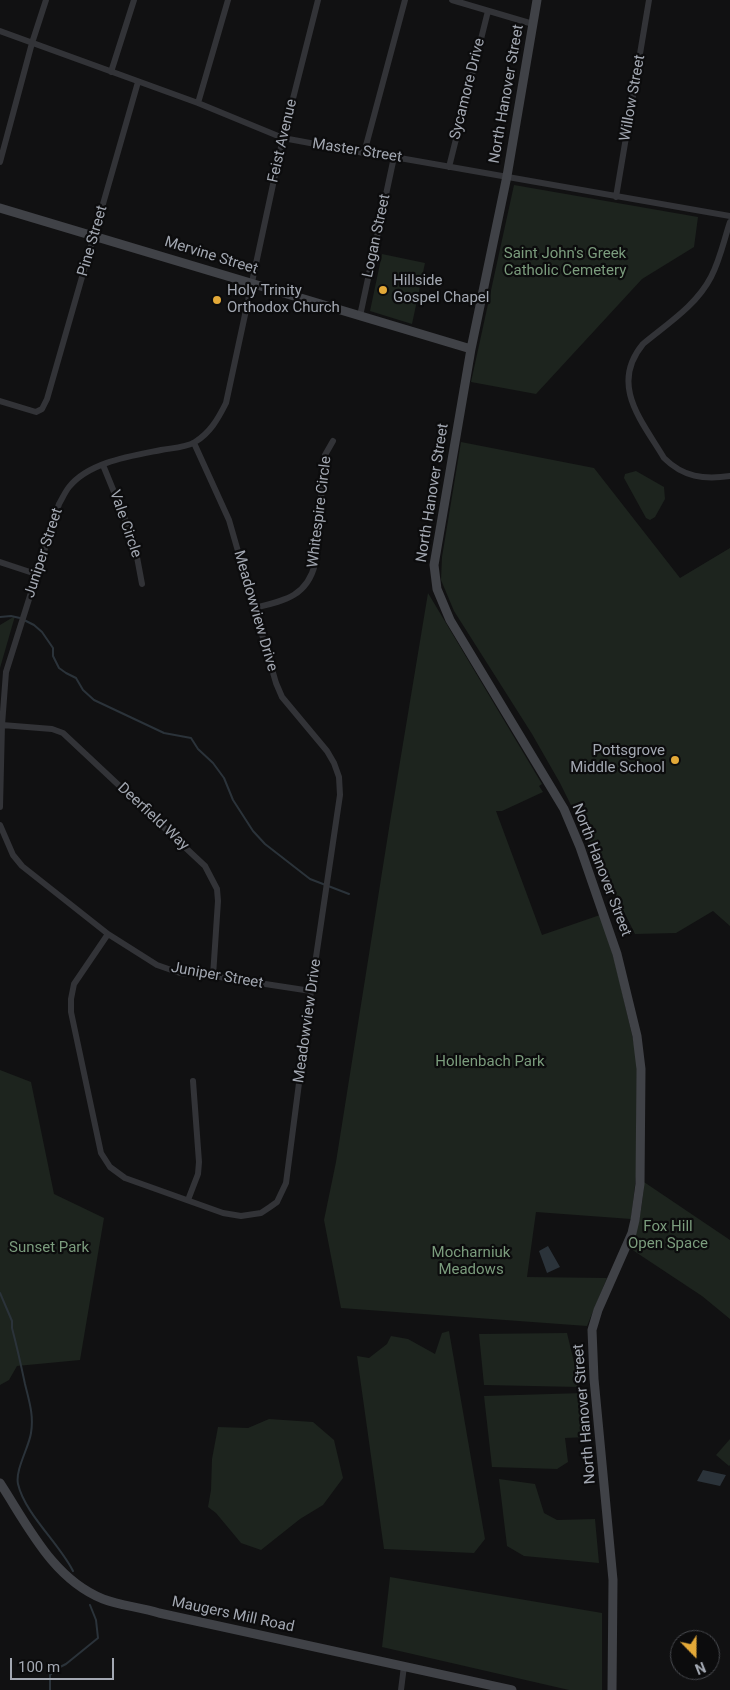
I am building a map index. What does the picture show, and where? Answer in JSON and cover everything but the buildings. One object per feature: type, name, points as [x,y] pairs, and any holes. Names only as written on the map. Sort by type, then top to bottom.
[{"type":"street","points":[[0,162],[32,43],[46,0]]},
{"type":"street","points":[[112,72],[134,0]]},
{"type":"street","points":[[198,104],[228,0]]},
{"type":"street","name":"Feist Avenue","points":[[251,283],[283,138],[318,0]]},
{"type":"street","points":[[364,153],[405,0]]},
{"type":"street","points":[[452,0],[532,24]]},
{"type":"street","name":"North Hanover Street","points":[[537,0],[507,176],[471,349],[434,565],[437,589],[450,620],[564,809],[580,847],[617,954],[640,1054],[642,1116],[640,1184],[635,1220],[625,1250],[598,1310],[592,1330],[594,1379],[613,1580],[612,1690]]},
{"type":"street","name":"Willow Street","points":[[616,197],[649,0]]},
{"type":"street","name":"Sycamore Drive","points":[[449,167],[488,11]]},
{"type":"street","name":"Master Street","points":[[0,31],[198,104],[283,138],[730,216]]},
{"type":"street","name":"Pine Street","points":[[0,401],[36,412],[42,409],[47,399],[138,82]]},
{"type":"street","name":"Logan Street","points":[[360,316],[394,157]]},
{"type":"street","name":"Mervine Street","points":[[0,208],[471,349]]},
{"type":"street","points":[[730,222],[711,278],[693,302],[642,344],[630,363],[628,372],[628,389],[633,406],[664,458],[670,464],[689,475],[700,478],[730,476]]},
{"type":"street","points":[[194,443],[217,420],[226,403],[251,283]]},
{"type":"street","name":"Whitespire Circle","points":[[254,608],[298,594],[312,577],[315,564],[324,455],[333,441]]},
{"type":"street","name":"Juniper Street","points":[[0,807],[2,725],[6,672],[59,504],[69,487],[83,475],[104,465],[120,458],[194,443]]},
{"type":"street","name":"Meadowview Drive","points":[[108,934],[74,984],[71,999],[71,1012],[100,1153],[110,1167],[125,1178],[223,1213],[252,1216],[261,1213],[277,1202],[286,1183],[311,991],[340,795],[339,777],[327,751],[282,697],[276,683],[229,520],[194,443]]},
{"type":"street","name":"Vale Circle","points":[[104,465],[134,541],[142,584]]},
{"type":"street","points":[[0,562],[36,574]]},
{"type":"street","name":"Deerfield Way","points":[[2,725],[52,729],[62,733],[205,866],[217,889],[218,901],[213,976]]},
{"type":"street","name":"Juniper Street","points":[[0,826],[13,854],[22,866],[108,934],[157,965],[180,973],[213,976],[311,991]]},
{"type":"street","points":[[188,1200],[198,1174],[199,1162],[193,1081]]},
{"type":"street","name":"Maugers Mill Road","points":[[0,1483],[54,1563],[73,1581],[103,1598],[168,1615],[512,1690]]},
{"type":"street","points":[[401,1690],[404,1666]]},
{"type":"green space","name":"Saint John's Greek Catholic Cemetery","points":[[514,185],[698,217],[694,247],[642,279],[536,394],[471,382]]},
{"type":"green space","points":[[382,254],[425,263],[412,324],[370,311]]},
{"type":"green space","points":[[461,442],[594,468],[680,578],[730,548],[730,926],[713,911],[676,933],[635,934],[560,783],[532,734],[454,611],[441,580],[442,557]]},
{"type":"green space","points":[[636,471],[664,487],[665,499],[655,517],[650,520],[646,518],[624,478],[625,474]]},
{"type":"green space","name":"Hollenbach Park","points":[[428,593],[542,784],[539,786],[543,792],[502,811],[496,811],[542,935],[600,915],[615,962],[637,1056],[636,1177],[631,1219],[536,1212],[527,1277],[607,1278],[587,1326],[341,1308],[324,1220],[336,1162]]},
{"type":"green space","points":[[15,616],[0,668],[0,625]]},
{"type":"green space","name":"Sunset Park","points":[[0,1070],[31,1082],[54,1194],[104,1218],[80,1360],[17,1366],[9,1380],[0,1385]]},
{"type":"green space","name":"Fox Hill Open Space","points":[[644,1182],[730,1240],[730,1319],[702,1296],[631,1249],[640,1216]]},
{"type":"green space","points":[[449,1331],[485,1539],[474,1553],[384,1549],[357,1356],[369,1358],[387,1344],[391,1336],[408,1339],[435,1354],[442,1333]]},
{"type":"green space","points":[[567,1333],[580,1387],[484,1385],[479,1334]]},
{"type":"green space","points":[[584,1393],[587,1437],[565,1438],[568,1462],[557,1469],[492,1467],[484,1396]]},
{"type":"green space","points":[[269,1419],[313,1422],[334,1440],[343,1478],[323,1505],[300,1519],[261,1550],[241,1543],[216,1513],[208,1507],[211,1490],[212,1459],[218,1427],[248,1428]]},
{"type":"green space","points":[[730,1439],[730,1465],[729,1466],[716,1455]]},
{"type":"green space","points":[[499,1479],[535,1484],[544,1513],[557,1520],[595,1519],[599,1563],[524,1556],[507,1546]]},
{"type":"green space","points":[[390,1577],[602,1613],[602,1690],[569,1690],[382,1647]]},
{"type":"shaded area","points":[[548,1246],[560,1267],[547,1273],[539,1251]]},
{"type":"shaded area","points":[[703,1470],[726,1475],[720,1486],[697,1481]]},
{"type":"waterway","points":[[0,617],[11,616],[20,618]]},
{"type":"waterway","points":[[24,620],[42,632],[53,648],[53,656],[59,668],[76,678],[83,690],[94,700],[164,733],[191,738],[198,749],[213,763],[224,778],[233,800],[253,831],[265,844],[310,879],[349,894]]},
{"type":"waterway","points":[[0,1293],[12,1321],[31,1414],[30,1439],[18,1472],[18,1484],[28,1506],[73,1571]]},
{"type":"waterway","points":[[50,1690],[50,1675],[98,1638],[96,1620],[90,1605]]},
{"type":"place","name":"Hillside Gospel Chapel","points":[[383,290]]},
{"type":"place","name":"Holy Trinity Orthodox Church","points":[[217,300]]},
{"type":"place","name":"Pottsgrove Middle School","points":[[675,760]]},
{"type":"park label","name":"Mocharniuk Meadows","points":[[471,1262]]}]
